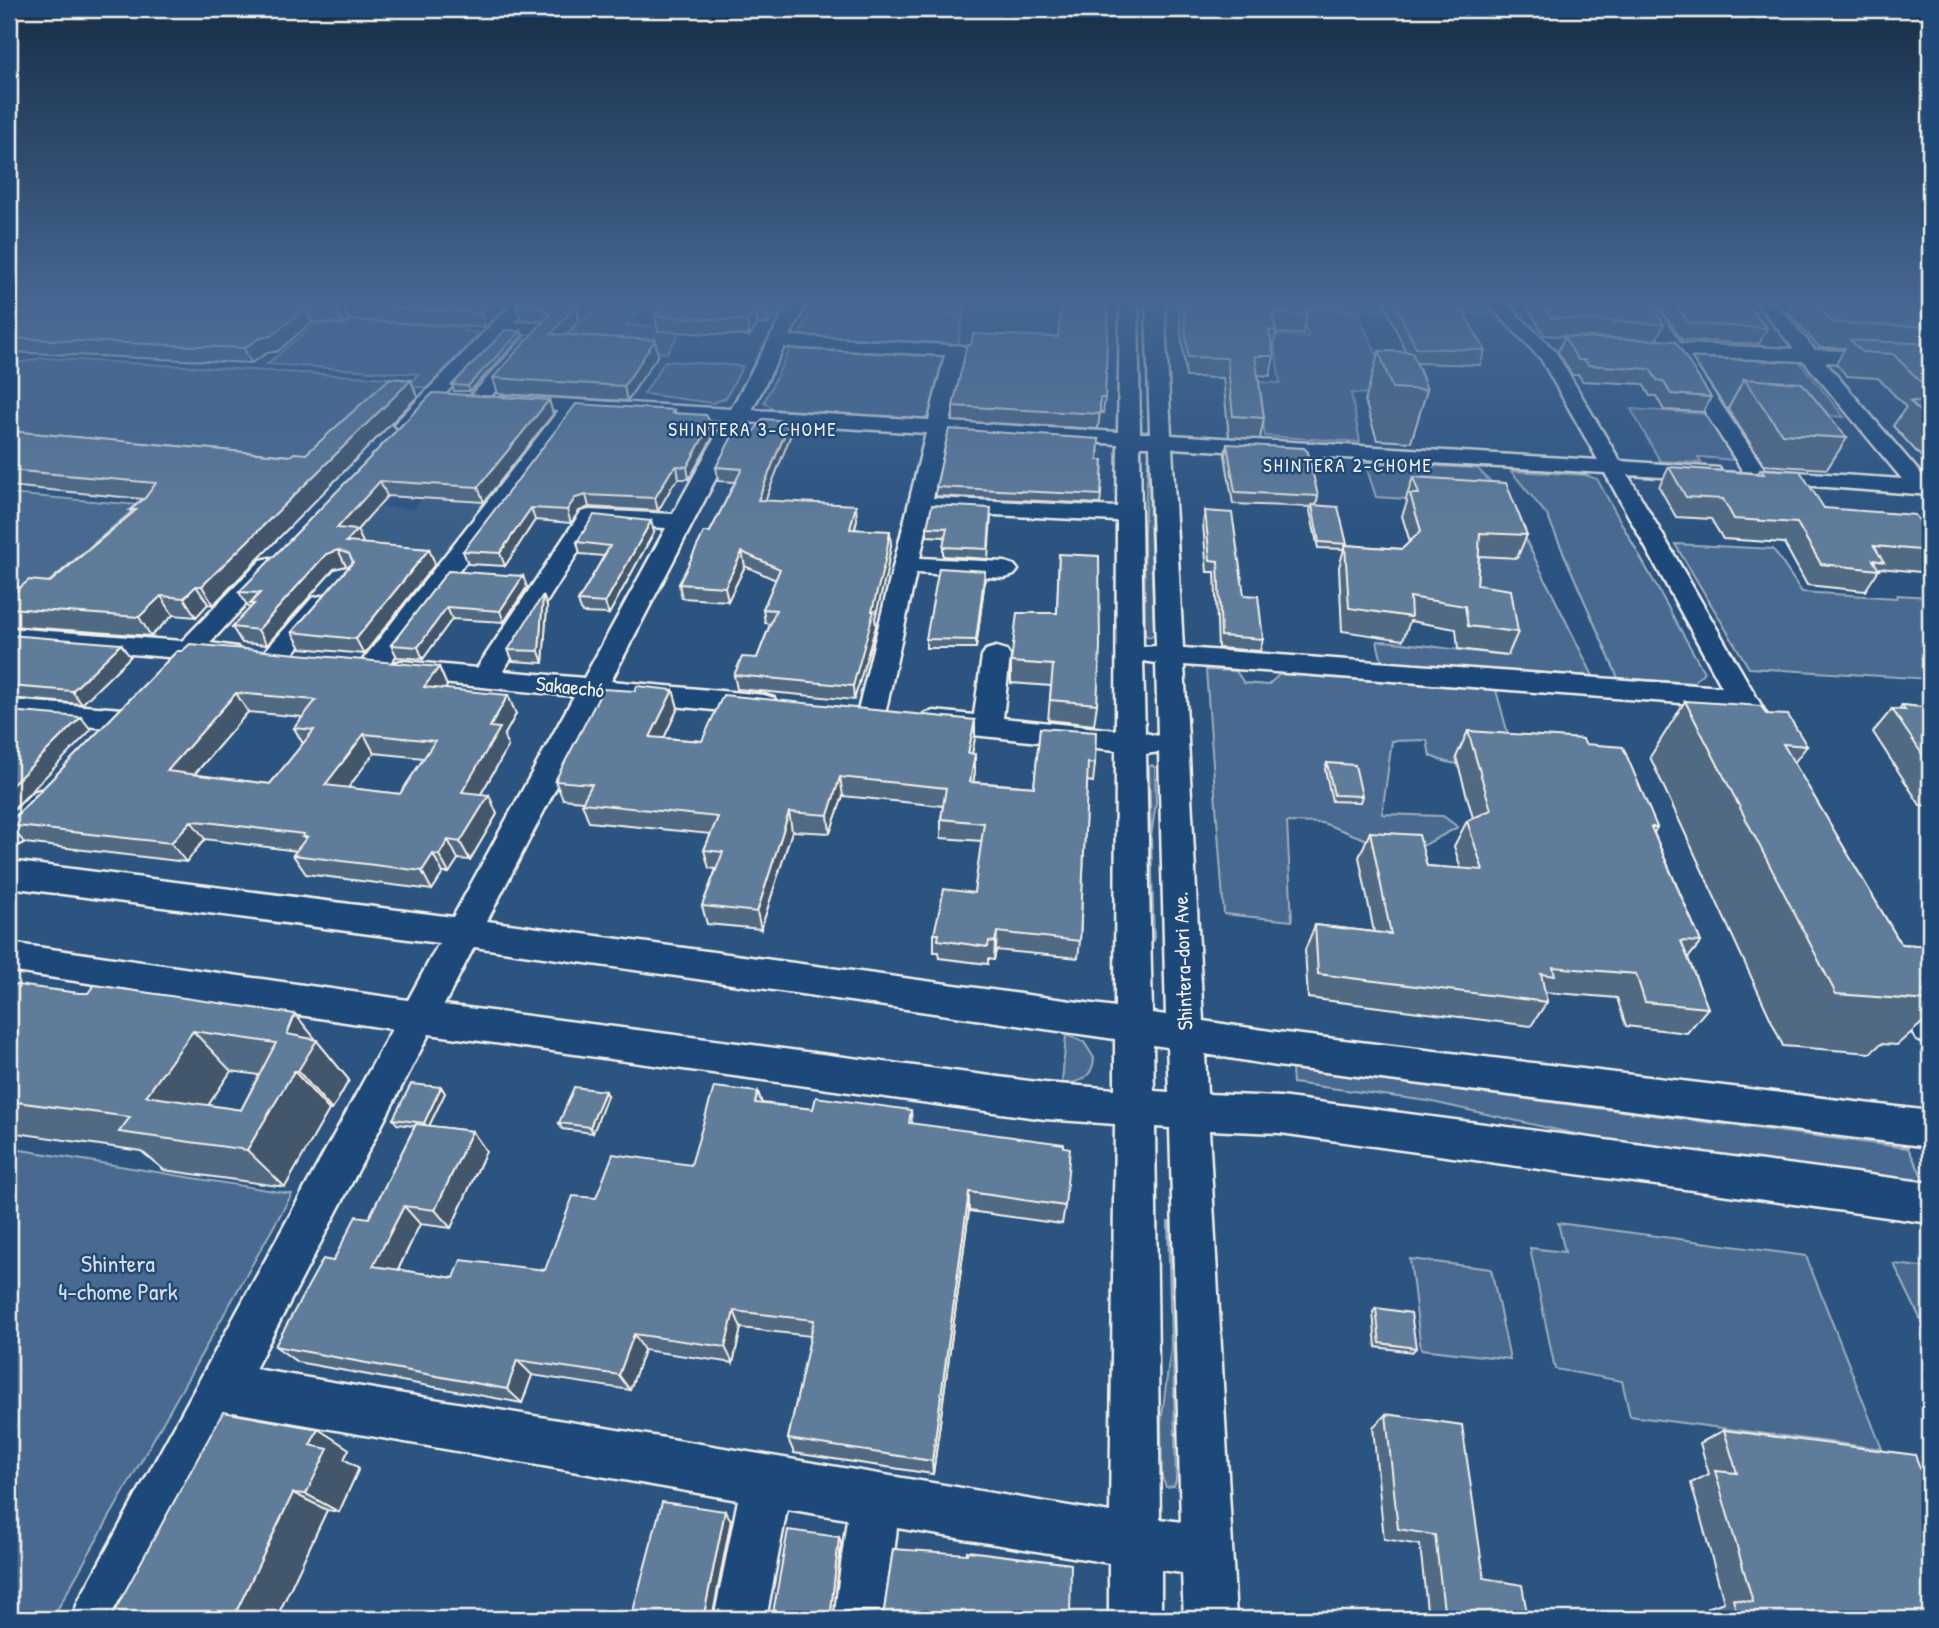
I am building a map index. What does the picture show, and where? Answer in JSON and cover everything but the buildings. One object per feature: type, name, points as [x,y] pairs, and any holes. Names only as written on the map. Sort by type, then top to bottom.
[{"type":"street","points":[[392,437],[448,379]]},
{"type":"street","points":[[477,400],[496,379]]},
{"type":"street","points":[[98,1619],[757,379]]},
{"type":"street","points":[[949,379],[906,565],[880,715],[1174,747]]},
{"type":"street","points":[[1130,379],[1135,1619]]},
{"type":"street","name":"Shintera-dori Ave.","points":[[1158,379],[1210,1619]]},
{"type":"street","points":[[1563,379],[1783,769]]},
{"type":"street","points":[[1695,379],[1757,476]]},
{"type":"street","points":[[1830,379],[1925,487]]},
{"type":"street","points":[[430,398],[1925,487]]},
{"type":"street","points":[[445,572],[573,406]]},
{"type":"street","points":[[920,504],[1130,515]]},
{"type":"street","points":[[485,678],[589,517],[682,522]]},
{"type":"street","points":[[160,680],[288,546]]},
{"type":"street","points":[[906,565],[1005,570]]},
{"type":"street","points":[[445,572],[471,574]]},
{"type":"street","name":"Sakaechó","points":[[445,572],[360,666],[788,707]]},
{"type":"street","points":[[523,578],[549,579]]},
{"type":"street","points":[[9,636],[288,659],[336,587]]},
{"type":"street","points":[[1129,653],[1743,698]]},
{"type":"street","points":[[987,727],[996,656]]},
{"type":"street","points":[[9,710],[122,719]]},
{"type":"street","points":[[9,836],[56,787]]},
{"type":"street","points":[[9,874],[464,932],[1133,1026],[1277,1049],[1930,1129]]},
{"type":"street","points":[[9,957],[417,1017],[1045,1101],[1280,1115],[1930,1203]]},
{"type":"street","points":[[1890,958],[1930,1030]]},
{"type":"street","points":[[222,1387],[767,1481],[1207,1551]]},
{"type":"street","points":[[740,1619],[767,1481]]},
{"type":"street","points":[[860,1619],[876,1499]]},
{"type":"shaded area","points":[[463,439],[532,443],[441,562],[357,556],[367,544],[348,543],[380,507],[414,509],[447,469]]},
{"type":"green space","points":[[9,379],[406,379],[330,450],[298,461],[9,437]]},
{"type":"green space","points":[[414,379],[436,379],[427,388],[408,386]]},
{"type":"green space","points":[[654,379],[736,379],[726,398],[713,403],[644,394]]},
{"type":"green space","points":[[775,379],[941,379],[934,414],[923,419],[773,409],[764,402]]},
{"type":"green space","points":[[1279,379],[1388,379],[1396,395],[1351,393],[1360,442],[1265,436],[1258,382],[1280,383]]},
{"type":"green space","points":[[1705,379],[1813,379],[1844,417],[1724,408]]},
{"type":"green space","points":[[1631,409],[1706,414],[1736,460],[1698,457],[1701,463],[1660,461]]},
{"type":"green space","points":[[1148,458],[1154,635],[1149,637],[1145,635],[1144,532]]},
{"type":"green space","points":[[1365,463],[1477,468],[1503,494],[1593,676],[1382,663],[1377,641],[1507,655],[1468,608],[1459,555],[1517,557],[1437,501],[1376,497]]},
{"type":"green space","points":[[1511,471],[1585,475],[1597,479],[1704,672],[1693,683],[1618,678],[1547,515]]},
{"type":"green space","points":[[9,494],[139,505],[40,589],[9,586]]},
{"type":"green space","points":[[1675,544],[1773,549],[1802,592],[1896,598],[1897,595],[1930,597],[1930,679],[1749,668]]},
{"type":"green space","points":[[1206,670],[1236,671],[1244,683],[1268,685],[1280,674],[1496,690],[1508,734],[1480,757],[1464,764],[1430,756],[1427,740],[1392,741],[1382,814],[1443,816],[1458,827],[1406,855],[1323,823],[1287,822],[1292,921],[1224,914]]},
{"type":"green space","points":[[1152,765],[1155,768],[1156,802],[1151,837],[1149,767]]},
{"type":"green space","points":[[1066,1035],[1084,1042],[1094,1058],[1088,1075],[1080,1081],[1062,1083]]},
{"type":"green space","points":[[1292,1069],[1908,1148],[1925,1182],[1598,1139],[1428,1101],[1293,1083]]},
{"type":"green space","name":"Shintera 4-chome Park","points":[[9,1148],[292,1194],[52,1619],[9,1619]]},
{"type":"green space","points":[[1168,1222],[1176,1480],[1174,1486],[1166,1487],[1162,1477],[1161,1423],[1171,1346]]},
{"type":"green space","points":[[1558,1223],[1806,1256],[1882,1449],[1630,1416],[1622,1381],[1555,1369],[1530,1248],[1565,1252]]},
{"type":"green space","points":[[1410,1259],[1491,1269],[1510,1359],[1421,1349]]},
{"type":"green space","points":[[1894,1264],[1930,1268],[1930,1339]]},
{"type":"district","name":"SHINTERA 3-CHOME","points":[[753,429]]},
{"type":"district","name":"SHINTERA 2-CHOME","points":[[1348,465]]}]
